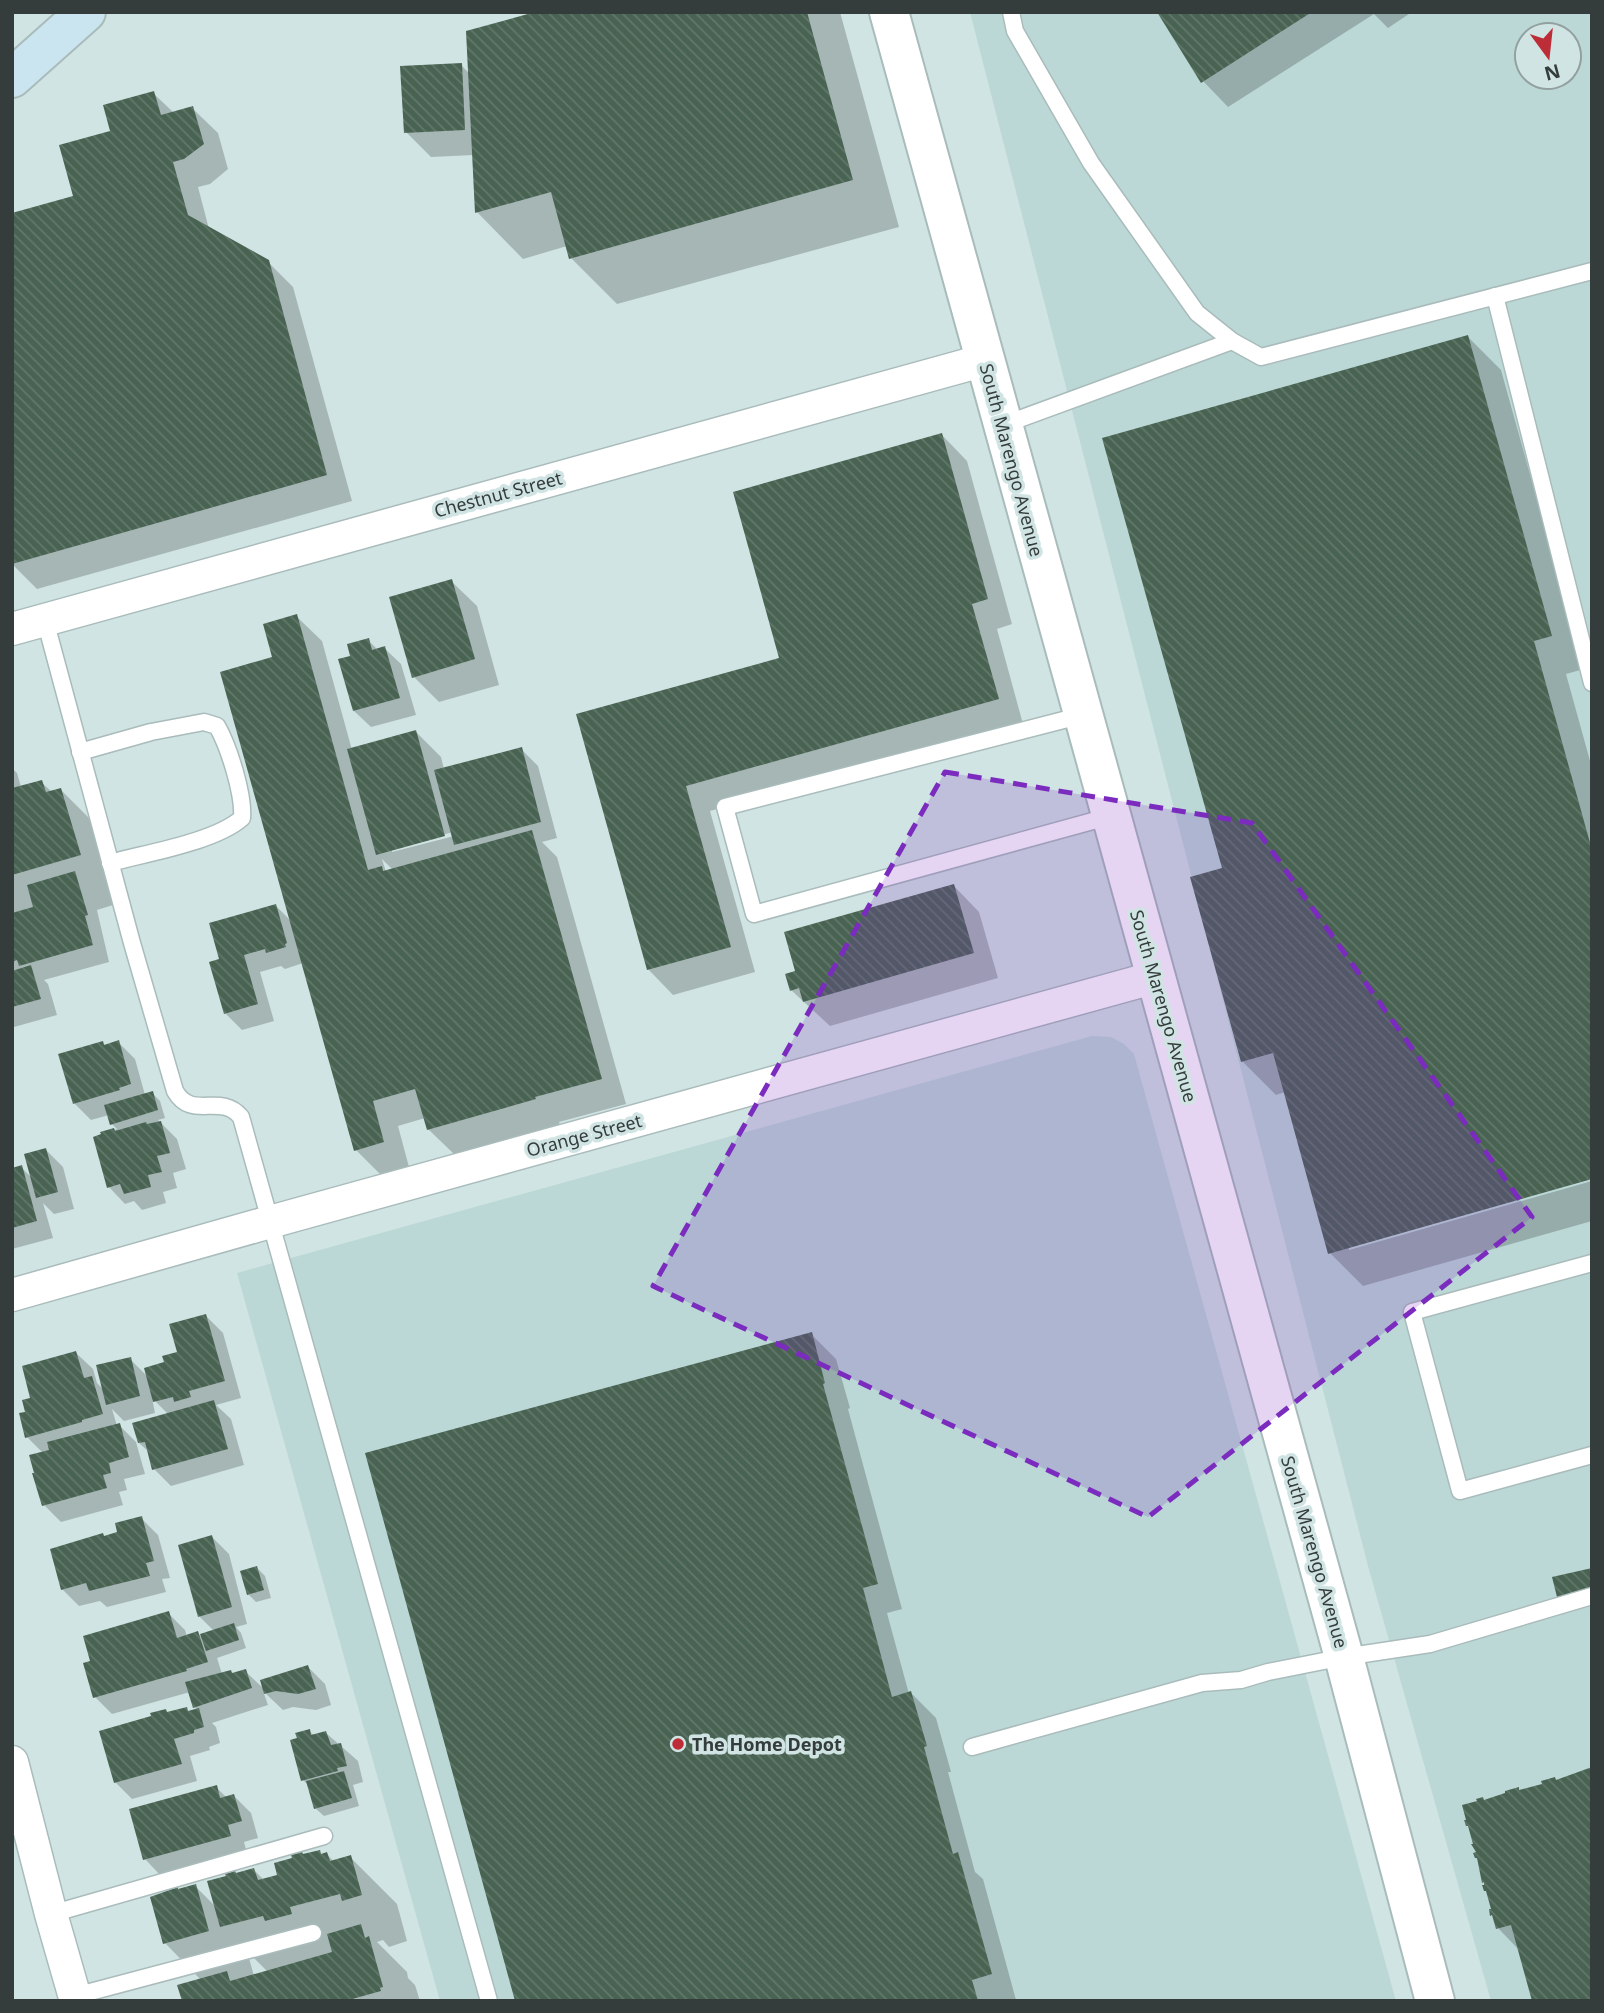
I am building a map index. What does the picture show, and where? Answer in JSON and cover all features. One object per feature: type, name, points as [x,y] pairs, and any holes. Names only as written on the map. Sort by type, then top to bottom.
[{"type":"main road","points":[[12,78],[86,12]]},
{"type":"street","name":"South Marengo Avenue","points":[[888,12],[1344,1657],[1435,2001]]},
{"type":"street","name":"Chestnut Street","points":[[12,629],[985,360]]},
{"type":"street","name":"Orange Street","points":[[12,1295],[1156,977]]},
{"type":"street","points":[[12,1762],[51,1914],[76,1998]]},
{"type":"lane","points":[[1011,12],[1015,31],[1091,163],[1197,313],[1232,341],[1261,357],[1592,271]]},
{"type":"lane","points":[[1495,296],[1592,684]]},
{"type":"lane","points":[[1003,425],[1232,341]]},
{"type":"lane","points":[[45,620],[67,708],[175,1091],[180,1101],[191,1107],[224,1105],[235,1109],[241,1117],[489,2001]]},
{"type":"lane","points":[[1083,715],[725,807],[754,914],[1111,816]]},
{"type":"lane","points":[[80,752],[151,732],[204,722],[217,726],[223,737],[243,804],[242,818],[212,836],[110,863]]},
{"type":"lane","points":[[1592,1263],[1412,1312],[1460,1491],[1592,1455]]},
{"type":"lane","points":[[972,1748],[1202,1683],[1241,1680],[1344,1657],[1430,1644],[1592,1596]]},
{"type":"lane","points":[[51,1914],[324,1836]]},
{"type":"lane","points":[[76,1998],[313,1933]]},
{"type":"highlighted area","points":[[945,772],[1252,823],[1532,1217],[1148,1517],[653,1286]]},
{"type":"shaded area","points":[[970,12],[1592,12],[1592,2001],[1491,2001],[1368,1566]]},
{"type":"shaded area","points":[[1092,1036],[1111,1037],[1134,1054],[1396,2001],[440,2001],[237,1273]]},
{"type":"building","points":[[535,12],[807,12],[853,180],[569,259],[551,192],[475,213],[466,31]]},
{"type":"building","points":[[1157,12],[1312,12],[1201,83]]},
{"type":"building","points":[[462,63],[465,130],[404,133],[400,66]]},
{"type":"building","points":[[154,91],[161,115],[193,106],[204,144],[184,159],[173,162],[188,215],[269,260],[327,475],[12,564],[12,213],[73,196],[59,145],[110,131],[103,105]]},
{"type":"building","points":[[1468,335],[1552,636],[1534,641],[1592,850],[1592,1179],[1328,1254],[1273,1053],[1241,1062],[1190,877],[1222,868],[1102,438]]},
{"type":"building","points":[[942,433],[988,599],[972,604],[999,699],[686,786],[731,947],[647,970],[576,714],[779,658],[733,492]]},
{"type":"building","points":[[452,579],[475,659],[412,678],[389,597]]},
{"type":"building","points":[[297,614],[368,870],[382,866],[383,871],[532,830],[602,1079],[427,1130],[415,1089],[373,1101],[384,1142],[354,1151],[220,672],[272,657],[263,624]]},
{"type":"building","points":[[369,638],[372,650],[385,646],[400,698],[353,711],[338,659],[350,656],[347,644]]},
{"type":"building","points":[[416,730],[445,836],[376,855],[347,749]]},
{"type":"building","points":[[522,747],[541,822],[454,845],[434,770]]},
{"type":"building","points":[[42,780],[46,792],[61,788],[81,855],[12,875],[12,788]]},
{"type":"building","points":[[75,871],[88,915],[85,916],[93,945],[19,966],[17,960],[12,962],[12,913],[33,907],[27,885]]},
{"type":"building","points":[[954,884],[974,953],[803,1002],[799,988],[790,991],[785,974],[795,971],[784,932]]},
{"type":"building","points":[[276,904],[286,947],[266,953],[265,949],[244,955],[258,1004],[224,1014],[209,962],[219,959],[209,923]]},
{"type":"building","points":[[31,965],[41,999],[12,1007],[12,971]]},
{"type":"building","points":[[119,1040],[131,1084],[73,1104],[58,1054],[103,1041],[104,1045]]},
{"type":"building","points":[[153,1091],[158,1110],[110,1125],[104,1105]]},
{"type":"building","points":[[161,1121],[170,1153],[157,1156],[162,1172],[148,1175],[151,1187],[124,1194],[120,1184],[107,1188],[93,1137],[114,1128],[115,1131],[146,1122]]},
{"type":"building","points":[[46,1148],[58,1192],[36,1198],[24,1154]]},
{"type":"building","points":[[22,1165],[37,1221],[12,1228],[12,1168]]},
{"type":"building","points":[[206,1314],[225,1381],[189,1391],[191,1397],[174,1402],[173,1397],[153,1402],[144,1368],[164,1362],[162,1356],[177,1352],[169,1324]]},
{"type":"building","points":[[812,1332],[825,1383],[823,1384],[878,1584],[863,1588],[892,1697],[911,1691],[953,1854],[958,1852],[992,1974],[972,1980],[978,2001],[515,2001],[365,1453]]},
{"type":"building","points":[[76,1351],[84,1378],[92,1376],[103,1414],[25,1438],[19,1413],[25,1412],[22,1400],[30,1398],[22,1366]]},
{"type":"building","points":[[131,1357],[140,1396],[106,1405],[96,1365]]},
{"type":"building","points":[[214,1400],[228,1449],[152,1470],[145,1442],[138,1443],[132,1423]]},
{"type":"building","points":[[120,1423],[129,1457],[109,1463],[111,1473],[103,1475],[107,1488],[42,1506],[29,1455],[49,1450],[47,1442]]},
{"type":"building","points":[[142,1516],[154,1561],[146,1563],[150,1576],[89,1591],[86,1583],[61,1590],[50,1549],[103,1533],[104,1536],[117,1532],[115,1523]]},
{"type":"building","points":[[212,1535],[232,1607],[198,1617],[178,1545]]},
{"type":"building","points":[[257,1566],[264,1590],[247,1595],[240,1571]]},
{"type":"building","points":[[1592,1568],[1592,1593],[1558,1601],[1552,1577]]},
{"type":"building","points":[[169,1611],[177,1638],[198,1631],[208,1662],[186,1669],[187,1671],[93,1698],[83,1663],[90,1661],[83,1636]]},
{"type":"building","points":[[234,1623],[239,1640],[206,1651],[200,1634]]},
{"type":"building","points":[[308,1665],[316,1689],[298,1694],[276,1691],[264,1694],[260,1680]]},
{"type":"building","points":[[246,1669],[252,1688],[193,1708],[185,1682],[231,1670],[232,1673]]},
{"type":"building","points":[[187,1707],[188,1711],[199,1708],[204,1727],[174,1739],[182,1764],[114,1783],[99,1731],[151,1716],[150,1713]]},
{"type":"building","points":[[310,1729],[311,1735],[326,1731],[331,1745],[341,1743],[347,1766],[301,1781],[290,1740],[297,1738],[295,1733]]},
{"type":"building","points":[[1592,1767],[1592,2001],[1532,2001],[1511,1925],[1496,1929],[1492,1915],[1490,1916],[1491,1909],[1482,1885],[1484,1882],[1482,1883],[1477,1858],[1473,1853],[1476,1852],[1471,1844],[1462,1805],[1519,1787],[1519,1790],[1542,1784],[1541,1781],[1555,1777],[1556,1780]]},
{"type":"building","points":[[344,1771],[352,1798],[314,1809],[306,1781]]},
{"type":"building","points":[[217,1785],[220,1798],[234,1794],[242,1821],[228,1825],[231,1836],[143,1860],[129,1809]]},
{"type":"building","points":[[320,1850],[321,1854],[327,1852],[330,1861],[351,1855],[362,1895],[342,1901],[340,1894],[290,1907],[292,1914],[265,1921],[263,1916],[220,1927],[207,1881],[235,1871],[236,1873],[254,1868],[258,1880],[277,1875],[274,1863],[292,1858],[291,1855]]},
{"type":"building","points":[[196,1884],[209,1931],[163,1944],[150,1897]]},
{"type":"building","points":[[361,1924],[365,1938],[369,1936],[383,1987],[380,1988],[381,1991],[345,2001],[182,2001],[177,1985],[227,1971],[230,1981],[332,1952],[327,1934]]},
{"type":"place","name":"The Home Depot","points":[[678,1744]]}]
